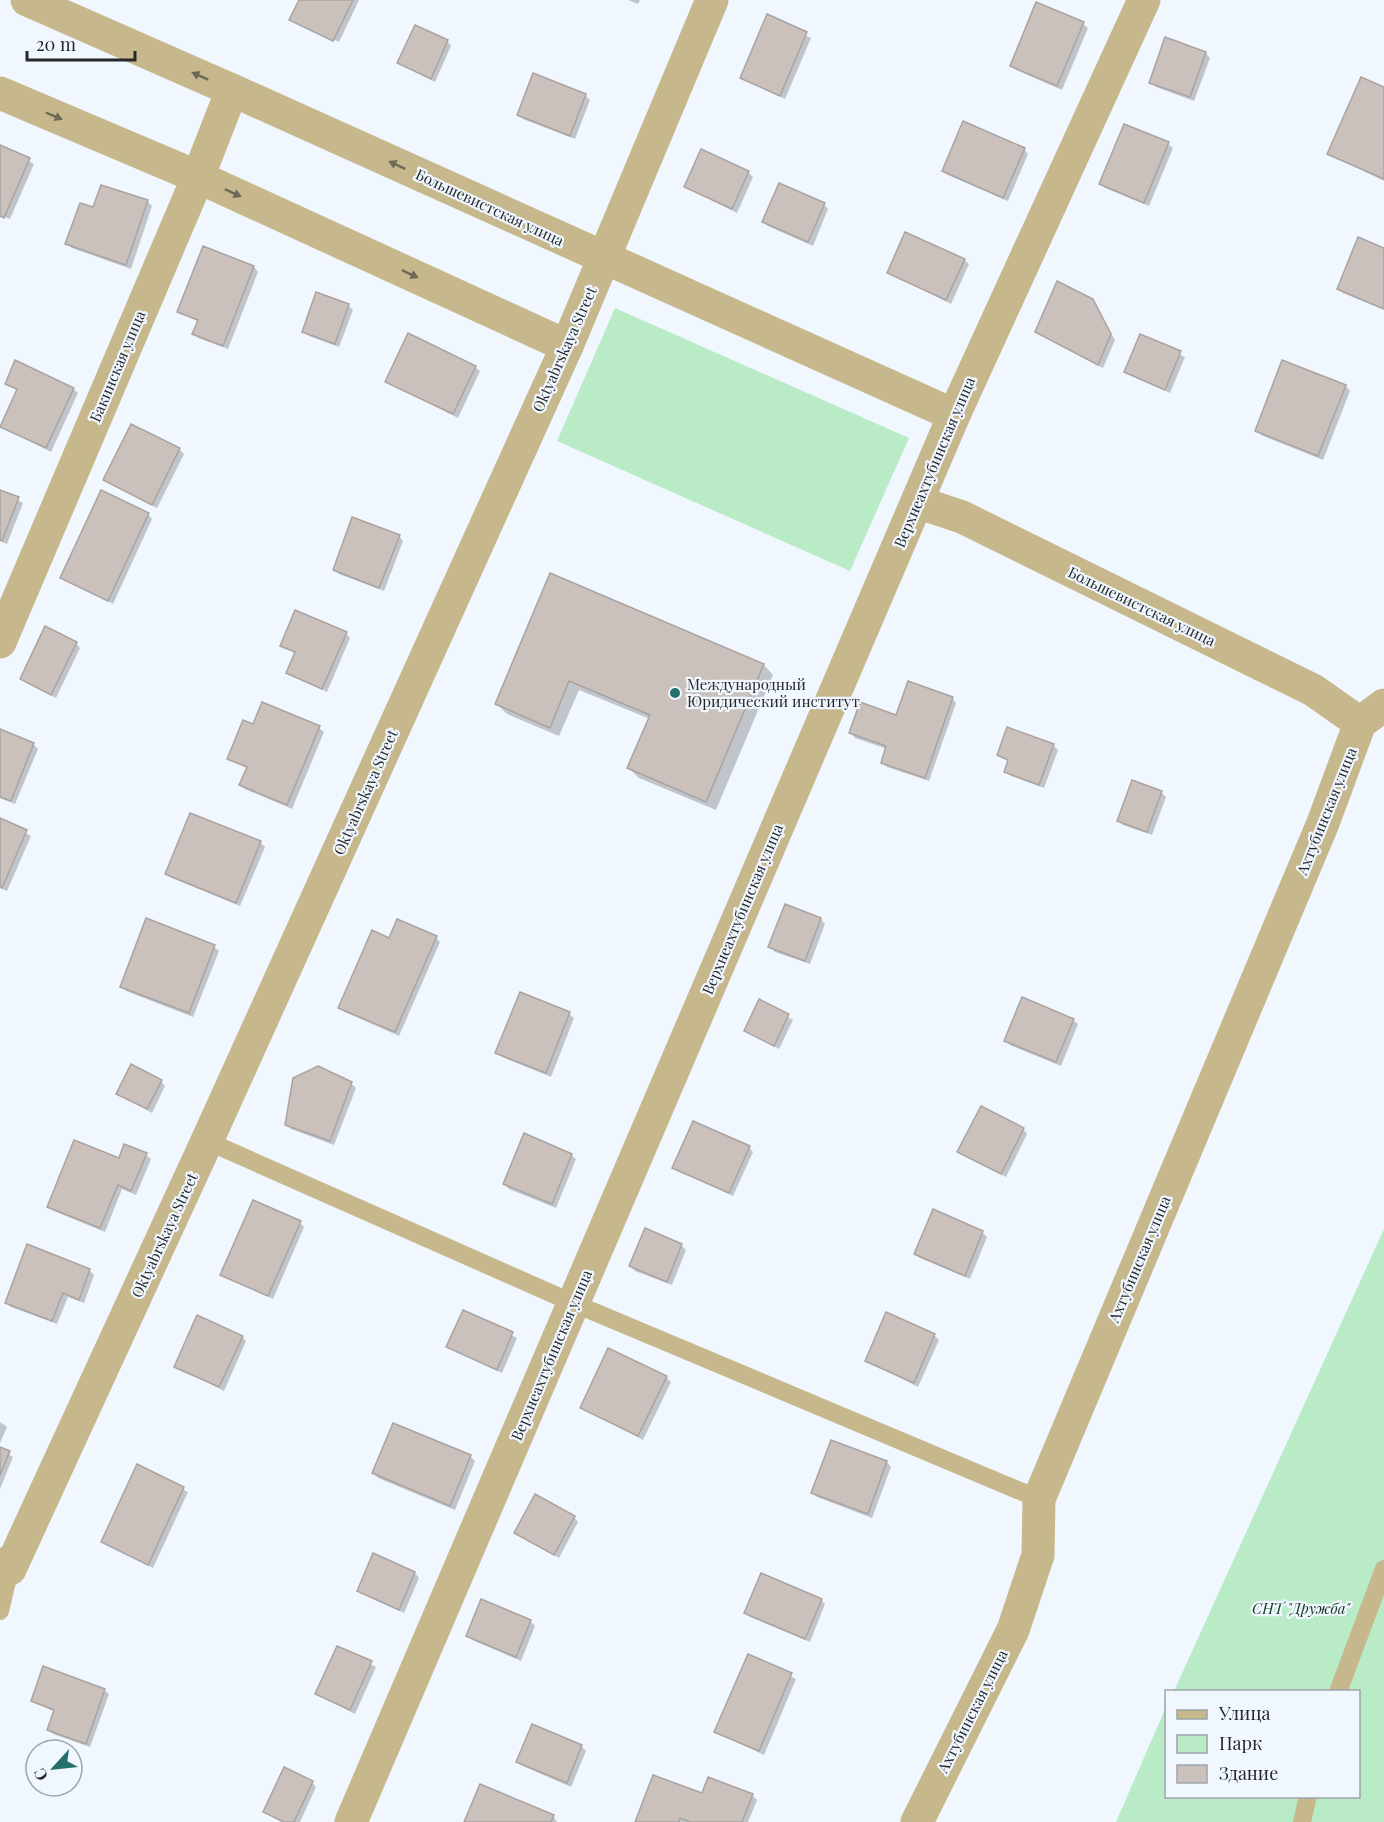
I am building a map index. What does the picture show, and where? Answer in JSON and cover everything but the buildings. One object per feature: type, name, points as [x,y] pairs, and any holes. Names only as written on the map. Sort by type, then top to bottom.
[{"type":"street","name":"Большевистская улица","points":[[27,0],[232,90],[954,416]]},
{"type":"street","name":"Oktyabrskaya Street","points":[[5,1567],[207,1141],[567,346],[712,0]]},
{"type":"street","name":"Верхнеахтубинская улица","points":[[351,1822],[954,416],[1144,0]]},
{"type":"street","name":"Бакинская улица","points":[[0,642],[198,177],[232,90]]},
{"type":"street","points":[[0,93],[198,177],[567,346]]},
{"type":"street","name":"Большевистская улица","points":[[917,502],[962,518],[1313,690],[1372,714]]},
{"type":"street","name":"Ахтубинская улица","points":[[917,1822],[1013,1630],[1038,1555],[1039,1499],[1323,823],[1372,714]]},
{"type":"lane","points":[[207,1141],[573,1303],[1039,1499]]},
{"type":"lane","points":[[0,1611],[5,1567]]},
{"type":"lane","points":[[1339,1690],[1384,1569]]},
{"type":"lane","points":[[1302,1822],[1308,1798]]},
{"type":"green space","points":[[615,308],[909,438],[850,571],[557,441]]},
{"type":"green space","name":"СНТ \"Дружба\"","points":[[1384,1229],[1384,1822],[1116,1822],[1165,1709],[1165,1798],[1360,1798],[1360,1690],[1174,1690]]},
{"type":"place","name":"Международный Юридический институт","points":[[675,693]]}]
